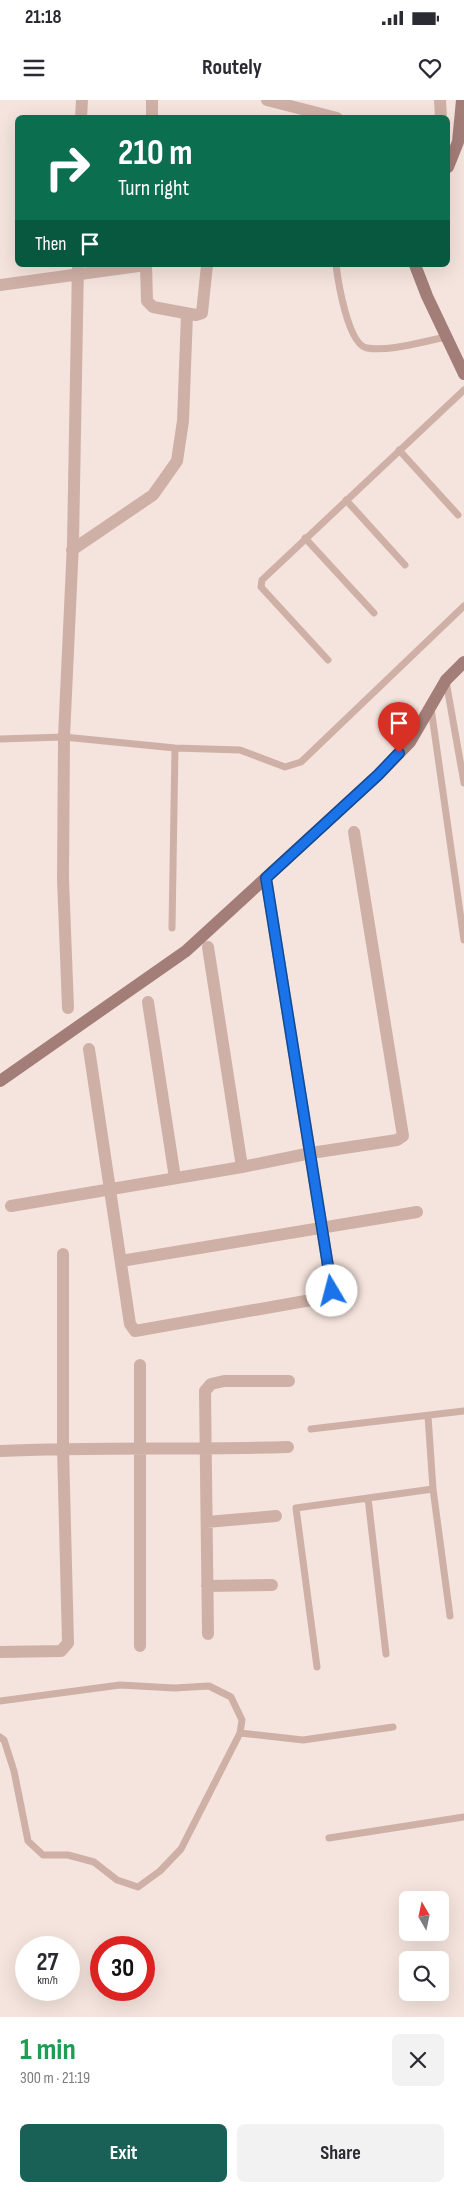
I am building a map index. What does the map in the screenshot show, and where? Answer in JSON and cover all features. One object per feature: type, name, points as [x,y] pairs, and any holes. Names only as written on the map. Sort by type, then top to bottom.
[{"type":"street","points":[[81,115],[82,100]]},
{"type":"street","points":[[152,100],[152,115]]},
{"type":"street","points":[[267,100],[319,106],[332,115]]},
{"type":"street","points":[[440,100],[441,115]]},
{"type":"street","points":[[450,162],[458,142],[462,100]]},
{"type":"street","points":[[0,284],[78,269],[112,267]]},
{"type":"street","points":[[146,267],[147,301],[153,307],[196,315],[202,313],[207,267]]},
{"type":"street","points":[[416,267],[464,374]]},
{"type":"street","points":[[68,1008],[63,879],[64,737],[72,550],[78,269]]},
{"type":"street","points":[[72,550],[153,495],[177,461],[183,421],[187,314]]},
{"type":"street","points":[[0,1081],[186,951],[385,768],[410,742],[446,680],[464,662]]},
{"type":"street","points":[[11,1206],[242,1167],[311,1153],[397,1140],[403,1136],[354,832]]},
{"type":"street","points":[[89,1049],[130,1324],[135,1330],[328,1297],[332,1291],[323,1227],[266,878]]},
{"type":"street","points":[[208,947],[242,1167]]},
{"type":"street","points":[[148,1002],[175,1178]]},
{"type":"street","points":[[121,1261],[417,1212]]},
{"type":"street","points":[[0,1652],[61,1652],[68,1643],[63,1448],[64,1254]]},
{"type":"street","points":[[140,1365],[140,1646]]},
{"type":"street","points":[[208,1634],[205,1392],[211,1384],[224,1382],[289,1381]]},
{"type":"street","points":[[0,1451],[63,1448],[206,1450],[288,1447]]},
{"type":"street","points":[[207,1522],[276,1516]]},
{"type":"street","points":[[208,1586],[272,1585]]},
{"type":"lane","points":[[336,267],[345,316],[360,345],[366,348],[387,348],[446,337]]},
{"type":"lane","points":[[328,660],[260,587],[262,580],[464,390]]},
{"type":"lane","points":[[399,450],[458,515]]},
{"type":"lane","points":[[346,500],[405,565]]},
{"type":"lane","points":[[305,538],[374,613]]},
{"type":"lane","points":[[0,739],[64,737],[175,748],[240,750],[285,767],[301,762],[464,606]]},
{"type":"lane","points":[[446,680],[464,783]]},
{"type":"lane","points":[[430,706],[464,940]]},
{"type":"lane","points":[[172,928],[175,748]]},
{"type":"lane","points":[[311,1429],[464,1411]]},
{"type":"lane","points":[[428,1416],[433,1489],[450,1616]]},
{"type":"lane","points":[[317,1667],[296,1508],[433,1489]]},
{"type":"lane","points":[[368,1498],[386,1654]]},
{"type":"lane","points":[[0,1701],[120,1685],[174,1688],[210,1686],[231,1697],[242,1720],[240,1733],[181,1849],[160,1871],[138,1887],[117,1880],[94,1862],[68,1855],[43,1855],[28,1841],[14,1771],[4,1740],[0,1737]]},
{"type":"lane","points":[[240,1733],[303,1740],[393,1727]]},
{"type":"lane","points":[[329,1838],[464,1817]]},
{"type":"route","points":[[332,1291],[266,878],[378,775],[399,753]]}]
